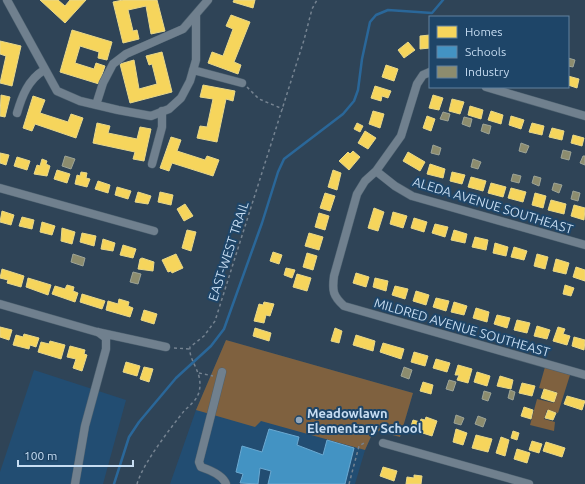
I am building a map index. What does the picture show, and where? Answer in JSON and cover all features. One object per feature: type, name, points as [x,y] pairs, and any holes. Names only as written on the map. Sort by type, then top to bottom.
[{"type":"street","points":[[96,105],[103,83],[113,64],[126,54],[183,29],[208,0]]},
{"type":"street","points":[[11,2],[44,70],[57,91],[80,101],[151,116],[169,109],[181,98],[190,81],[196,60],[196,15]]},
{"type":"street","points":[[18,113],[22,96],[36,75],[44,70]]},
{"type":"street","points":[[193,70],[242,83]]},
{"type":"street","points":[[376,171],[401,136],[417,84],[423,75],[429,72]]},
{"type":"street","points":[[490,88],[585,116]]},
{"type":"street","points":[[152,164],[162,127],[162,111]]},
{"type":"street","name":"ALEDA AVENUE SOUTHEAST","points":[[376,171],[395,186],[412,196],[585,245]]},
{"type":"street","name":"MILDRED AVENUE SOUTHEAST","points":[[376,171],[365,181],[357,194],[334,276],[332,289],[335,298],[344,306],[585,375]]},
{"type":"street","points":[[0,188],[154,231]]},
{"type":"street","points":[[0,304],[97,332],[166,347]]},
{"type":"street","points":[[75,484],[84,426],[106,349],[106,338],[97,332]]},
{"type":"street","points":[[222,375],[199,462],[201,467],[210,470],[225,481],[226,484]]},
{"type":"street","points":[[383,443],[528,484]]},
{"type":"path","name":"EAST-WEST TRAIL","points":[[190,348],[191,345],[204,336],[215,321],[312,9],[317,0]]},
{"type":"path","points":[[242,83],[259,99],[282,109]]},
{"type":"path","points":[[137,484],[147,462],[200,391],[199,372],[190,353],[190,348],[166,347]]},
{"type":"path","points":[[199,372],[222,375]]},
{"type":"path","points":[[349,484],[359,446],[364,443]]},
{"type":"shaded area","name":"Meadowlawn Elementary School","points":[[226,340],[413,393],[400,437],[374,431],[365,450],[355,484],[170,484],[196,410]]},
{"type":"shaded area","points":[[226,340],[413,393],[400,437],[374,430],[365,450],[261,421],[255,427],[196,410]]},
{"type":"shaded area","points":[[545,367],[570,375],[558,413],[547,410],[544,419],[555,422],[554,431],[530,425],[537,399],[554,403],[557,392],[539,388]]},
{"type":"shaded area","points":[[34,370],[126,400],[103,484],[0,484],[0,472]]},
{"type":"building: Homes","points":[[40,0],[58,0],[65,6],[70,0],[86,0],[65,23]]},
{"type":"building: Homes","points":[[123,0],[157,0],[165,31],[151,34],[146,6],[128,10],[133,31],[137,30],[139,39],[123,43],[113,2]]},
{"type":"building: Homes","points":[[234,0],[255,0],[253,8],[233,2]]},
{"type":"building: Homes","points":[[231,15],[250,22],[234,62],[241,65],[238,74],[208,63],[212,52],[223,56],[233,29],[226,26]]},
{"type":"building: Homes","points":[[72,30],[112,42],[107,60],[98,58],[99,52],[80,46],[75,63],[94,69],[96,63],[105,66],[99,84],[60,72]]},
{"type":"building: Homes","points":[[429,35],[429,48],[420,49],[420,36]]},
{"type":"building: Homes","points":[[0,41],[21,46],[12,86],[0,83],[6,56],[0,54]]},
{"type":"building: Homes","points":[[408,42],[415,50],[404,58],[398,50]]},
{"type":"building: Homes","points":[[162,52],[172,92],[130,103],[120,64],[134,60],[139,89],[157,84],[152,64],[149,65],[146,56]]},
{"type":"building: Homes","points":[[386,65],[398,69],[394,81],[382,77]]},
{"type":"building: Homes","points":[[569,76],[579,79],[577,88],[569,85]]},
{"type":"building: Homes","points":[[203,85],[235,91],[233,101],[226,99],[217,142],[197,138],[200,126],[207,127],[213,99],[200,97]]},
{"type":"building: Homes","points":[[375,86],[391,91],[388,98],[382,96],[381,101],[371,98]]},
{"type":"building: Homes","points":[[1,95],[10,97],[5,117],[0,116]]},
{"type":"building: Homes","points":[[433,95],[443,98],[439,110],[429,108]]},
{"type":"building: Homes","points":[[33,96],[45,100],[40,113],[68,122],[71,114],[83,118],[76,138],[35,124],[32,131],[23,128]]},
{"type":"building: Homes","points":[[452,99],[464,102],[460,114],[449,111]]},
{"type":"building: Homes","points":[[470,106],[483,110],[481,119],[468,115]]},
{"type":"building: Homes","points":[[373,111],[384,114],[380,128],[369,124]]},
{"type":"building: Homes","points":[[491,111],[503,115],[501,124],[488,120]]},
{"type":"building: Homes","points":[[427,116],[435,119],[431,131],[423,128]]},
{"type":"building: Homes","points":[[511,116],[524,120],[521,129],[509,125]]},
{"type":"building: Homes","points":[[97,123],[110,126],[108,133],[137,139],[140,127],[151,129],[144,161],[133,159],[135,152],[93,143]]},
{"type":"building: Homes","points":[[357,123],[363,126],[360,132],[354,129]]},
{"type":"building: Homes","points":[[532,123],[544,126],[542,135],[529,132]]},
{"type":"building: Homes","points":[[552,128],[564,131],[562,140],[549,137]]},
{"type":"building: Homes","points":[[365,131],[376,138],[368,149],[358,143]]},
{"type":"building: Homes","points":[[573,135],[584,138],[582,146],[571,143]]},
{"type":"building: Homes","points":[[171,137],[181,140],[177,151],[205,160],[207,156],[219,160],[213,176],[172,163],[169,171],[160,168]]},
{"type":"building: Homes","points":[[353,151],[360,157],[349,170],[339,161],[348,152],[350,154]]},
{"type":"building: Homes","points":[[408,152],[425,162],[420,171],[403,161]]},
{"type":"building: Homes","points":[[0,153],[9,155],[6,165],[0,163]]},
{"type":"building: Homes","points":[[17,157],[30,161],[27,170],[14,166]]},
{"type":"building: Homes","points":[[42,159],[47,161],[46,164],[50,166],[47,176],[34,174],[37,165],[40,166]]},
{"type":"building: Homes","points":[[430,164],[445,169],[443,178],[427,174]]},
{"type":"building: Homes","points":[[57,170],[70,174],[67,183],[54,179]]},
{"type":"building: Homes","points":[[333,170],[341,173],[337,190],[328,187]]},
{"type":"building: Homes","points":[[81,172],[87,173],[86,178],[90,179],[87,187],[75,184],[77,175],[80,176]]},
{"type":"building: Homes","points":[[452,172],[465,175],[462,184],[450,181]]},
{"type":"building: Homes","points":[[471,177],[486,181],[483,191],[468,187]]},
{"type":"building: Homes","points":[[98,181],[110,185],[108,193],[95,189]]},
{"type":"building: Homes","points":[[491,183],[506,187],[503,197],[488,193]]},
{"type":"building: Homes","points":[[117,187],[131,191],[128,199],[115,195]]},
{"type":"building: Homes","points":[[511,188],[526,192],[523,202],[508,198]]},
{"type":"building: Homes","points":[[138,192],[151,196],[148,204],[135,202]]},
{"type":"building: Homes","points":[[160,192],[173,195],[171,205],[158,202]]},
{"type":"building: Homes","points":[[325,193],[335,196],[330,211],[320,208]]},
{"type":"building: Homes","points":[[535,193],[546,196],[543,208],[532,205]]},
{"type":"building: Homes","points":[[551,200],[566,204],[564,214],[548,210]]},
{"type":"building: Homes","points":[[185,204],[193,216],[184,221],[177,209]]},
{"type":"building: Homes","points":[[574,205],[585,208],[584,220],[571,216]]},
{"type":"building: Homes","points":[[374,208],[384,212],[378,231],[368,228]]},
{"type":"building: Homes","points":[[2,211],[14,215],[11,225],[0,222]]},
{"type":"building: Homes","points":[[393,212],[407,216],[403,228],[390,224]]},
{"type":"building: Homes","points":[[319,213],[329,216],[325,230],[315,227]]},
{"type":"building: Homes","points":[[22,217],[34,220],[32,229],[19,226]]},
{"type":"building: Homes","points":[[414,218],[427,222],[424,232],[411,228]]},
{"type":"building: Homes","points":[[42,222],[55,226],[52,235],[40,232]]},
{"type":"building: Homes","points":[[435,224],[448,227],[445,237],[432,233]]},
{"type":"building: Homes","points":[[62,228],[75,232],[72,244],[61,241]]},
{"type":"building: Homes","points":[[187,230],[196,232],[191,251],[182,248]]},
{"type":"building: Homes","points":[[454,230],[467,234],[465,243],[451,240]]},
{"type":"building: Homes","points":[[82,233],[96,236],[94,246],[80,242]]},
{"type":"building: Homes","points":[[309,233],[323,237],[319,250],[305,246]]},
{"type":"building: Homes","points":[[475,237],[488,240],[486,250],[472,247]]},
{"type":"building: Homes","points":[[103,239],[115,243],[113,251],[101,249]]},
{"type":"building: Homes","points":[[495,243],[508,247],[506,256],[493,253]]},
{"type":"building: Homes","points":[[123,245],[136,249],[133,258],[120,255]]},
{"type":"building: Homes","points":[[514,247],[527,251],[524,260],[511,257]]},
{"type":"building: Homes","points":[[273,252],[282,255],[279,264],[270,261]]},
{"type":"building: Homes","points":[[307,253],[317,256],[313,270],[303,267]]},
{"type":"building: Homes","points":[[176,254],[183,268],[172,273],[171,271],[168,272],[162,260]]},
{"type":"building: Homes","points":[[537,254],[548,257],[545,269],[534,266]]},
{"type":"building: Homes","points":[[142,258],[154,262],[153,271],[138,269],[140,259]]},
{"type":"building: Homes","points":[[556,259],[569,263],[566,274],[553,271]]},
{"type":"building: Homes","points":[[576,267],[585,270],[585,281],[573,277]]},
{"type":"building: Homes","points":[[286,268],[295,270],[292,278],[284,275]]},
{"type":"building: Homes","points":[[2,269],[24,276],[21,287],[7,283],[8,280],[0,278]]},
{"type":"building: Homes","points":[[356,273],[369,277],[366,287],[353,283]]},
{"type":"building: Homes","points":[[297,274],[311,278],[307,291],[293,287]]},
{"type":"building: Homes","points":[[28,278],[51,285],[48,295],[26,287]]},
{"type":"building: Homes","points":[[375,278],[388,281],[386,291],[373,287]]},
{"type":"building: Homes","points":[[67,285],[74,287],[73,291],[78,293],[75,302],[52,294],[55,286],[65,289]]},
{"type":"building: Homes","points":[[565,285],[574,288],[571,296],[563,294]]},
{"type":"building: Homes","points":[[395,286],[408,289],[405,299],[392,295]]},
{"type":"building: Homes","points":[[416,291],[429,295],[426,305],[413,301]]},
{"type":"building: Homes","points":[[82,294],[105,301],[102,309],[80,302]]},
{"type":"building: Homes","points":[[436,298],[449,301],[446,311],[433,307]]},
{"type":"building: Homes","points":[[119,299],[129,302],[128,306],[133,308],[130,317],[106,310],[108,301],[118,304]]},
{"type":"building: Homes","points":[[264,302],[274,304],[270,316],[266,315],[264,323],[254,321],[259,304],[263,305]]},
{"type":"building: Homes","points":[[454,302],[467,306],[464,315],[451,312]]},
{"type":"building: Homes","points":[[476,308],[489,312],[487,322],[473,318]]},
{"type":"building: Homes","points":[[144,310],[157,314],[154,324],[141,320]]},
{"type":"building: Homes","points":[[497,315],[510,318],[507,328],[494,324]]},
{"type":"building: Homes","points":[[517,320],[530,323],[527,333],[514,330]]},
{"type":"building: Homes","points":[[537,326],[550,330],[547,339],[534,336]]},
{"type":"building: Homes","points":[[0,327],[12,330],[9,340],[0,337]]},
{"type":"building: Homes","points":[[558,327],[565,329],[563,334],[570,336],[567,345],[553,341]]},
{"type":"building: Homes","points":[[255,328],[271,333],[269,341],[253,336]]},
{"type":"building: Homes","points":[[335,328],[342,331],[339,343],[331,341]]},
{"type":"building: Homes","points":[[24,334],[39,338],[36,347],[30,345],[29,349],[13,345],[16,335],[23,337]]},
{"type":"building: Homes","points":[[356,335],[375,341],[373,351],[353,345]]},
{"type":"building: Homes","points":[[574,337],[585,340],[584,350],[572,346]]},
{"type":"building: Homes","points":[[50,341],[65,345],[61,359],[38,352],[41,342],[49,344]]},
{"type":"building: Homes","points":[[383,343],[404,349],[401,359],[380,352]]},
{"type":"building: Homes","points":[[70,346],[85,350],[84,354],[87,355],[82,371],[73,368],[76,359],[67,357]]},
{"type":"building: Homes","points":[[414,352],[428,356],[425,366],[411,362]]},
{"type":"building: Homes","points":[[436,359],[450,363],[447,372],[433,368]]},
{"type":"building: Homes","points":[[126,362],[140,366],[137,376],[123,372]]},
{"type":"building: Homes","points":[[458,365],[472,369],[468,383],[457,380],[459,375],[455,375]]},
{"type":"building: Homes","points":[[144,367],[153,369],[149,382],[140,379]]},
{"type":"building: Homes","points":[[477,372],[490,376],[487,386],[474,382]]},
{"type":"building: Homes","points":[[500,376],[513,380],[511,389],[497,386]]},
{"type":"building: Homes","points":[[423,382],[433,385],[431,394],[420,391]]},
{"type":"building: Homes","points":[[522,383],[535,386],[532,396],[519,393]]},
{"type":"building: Homes","points":[[544,389],[557,393],[554,402],[541,398]]},
{"type":"building: Homes","points":[[567,396],[585,401],[582,410],[564,404]]},
{"type":"building: Homes","points":[[524,407],[533,410],[531,419],[521,416]]},
{"type":"building: Homes","points":[[548,410],[556,413],[553,420],[545,418]]},
{"type":"building: Homes","points":[[426,417],[437,421],[432,436],[410,429],[413,420],[420,422],[421,419],[425,420]]},
{"type":"building: Homes","points":[[456,429],[467,433],[463,445],[453,442]]},
{"type":"building: Homes","points":[[513,431],[519,433],[517,440],[511,438]]},
{"type":"building: Homes","points":[[476,435],[492,439],[488,452],[472,448]]},
{"type":"building: Homes","points":[[501,437],[509,440],[505,456],[496,453]]},
{"type":"building: Homes","points":[[532,441],[542,444],[539,453],[529,450]]},
{"type":"building: Homes","points":[[546,442],[565,448],[562,457],[543,451]]},
{"type":"building: Homes","points":[[517,449],[530,453],[527,463],[514,459]]},
{"type":"building: Homes","points":[[383,467],[397,471],[394,481],[380,476]]},
{"type":"building: Homes","points":[[414,475],[422,476],[421,484],[406,484],[407,477],[414,478]]},
{"type":"building: Schools","points":[[269,429],[299,437],[297,445],[323,455],[327,440],[354,448],[345,484],[268,484],[271,471],[260,468],[258,484],[240,483],[243,474],[236,472],[242,446],[262,452]]},
{"type":"building: Industry","points":[[569,58],[575,60],[573,67],[569,66]]},
{"type":"building: Industry","points":[[443,112],[450,114],[448,121],[440,119]]},
{"type":"building: Industry","points":[[464,117],[472,119],[470,127],[462,124]]},
{"type":"building: Industry","points":[[483,124],[491,126],[489,134],[481,131]]},
{"type":"building: Industry","points":[[521,143],[529,146],[526,153],[519,151]]},
{"type":"building: Industry","points":[[433,145],[441,148],[439,155],[431,153]]},
{"type":"building: Industry","points":[[563,150],[571,152],[569,160],[561,158]]},
{"type":"building: Industry","points":[[65,156],[75,159],[71,169],[62,166]]},
{"type":"building: Industry","points":[[583,156],[585,156],[585,165],[580,163]]},
{"type":"building: Industry","points":[[473,159],[481,162],[478,169],[471,167]]},
{"type":"building: Industry","points":[[513,174],[521,176],[519,183],[511,181]]},
{"type":"building: Industry","points":[[534,176],[541,178],[539,186],[532,183]]},
{"type":"building: Industry","points":[[554,183],[562,185],[559,193],[552,190]]},
{"type":"building: Industry","points":[[573,191],[580,193],[578,201],[571,199]]},
{"type":"building: Industry","points":[[73,254],[85,258],[83,266],[71,262]]},
{"type":"building: Industry","points":[[133,272],[141,274],[138,284],[130,282]]},
{"type":"building: Industry","points":[[404,367],[412,370],[409,379],[401,376]]},
{"type":"building: Industry","points":[[449,380],[456,382],[453,391],[446,389]]},
{"type":"building: Industry","points":[[510,390],[515,392],[513,400],[508,398]]},
{"type":"building: Industry","points":[[484,391],[491,393],[488,401],[482,399]]},
{"type":"building: Industry","points":[[456,415],[464,418],[461,425],[454,423]]},
{"type":"building: Industry","points":[[478,416],[486,419],[483,427],[475,424]]},
{"type":"waterway","points":[[114,484],[129,437],[139,422],[176,378],[211,346],[224,329],[262,223],[278,172],[284,159],[343,114],[354,101],[358,90],[362,59],[370,22],[376,15],[388,10],[432,13],[443,0]]},
{"type":"place","name":"Meadowlawn Elementary School","points":[[299,420]]}]
